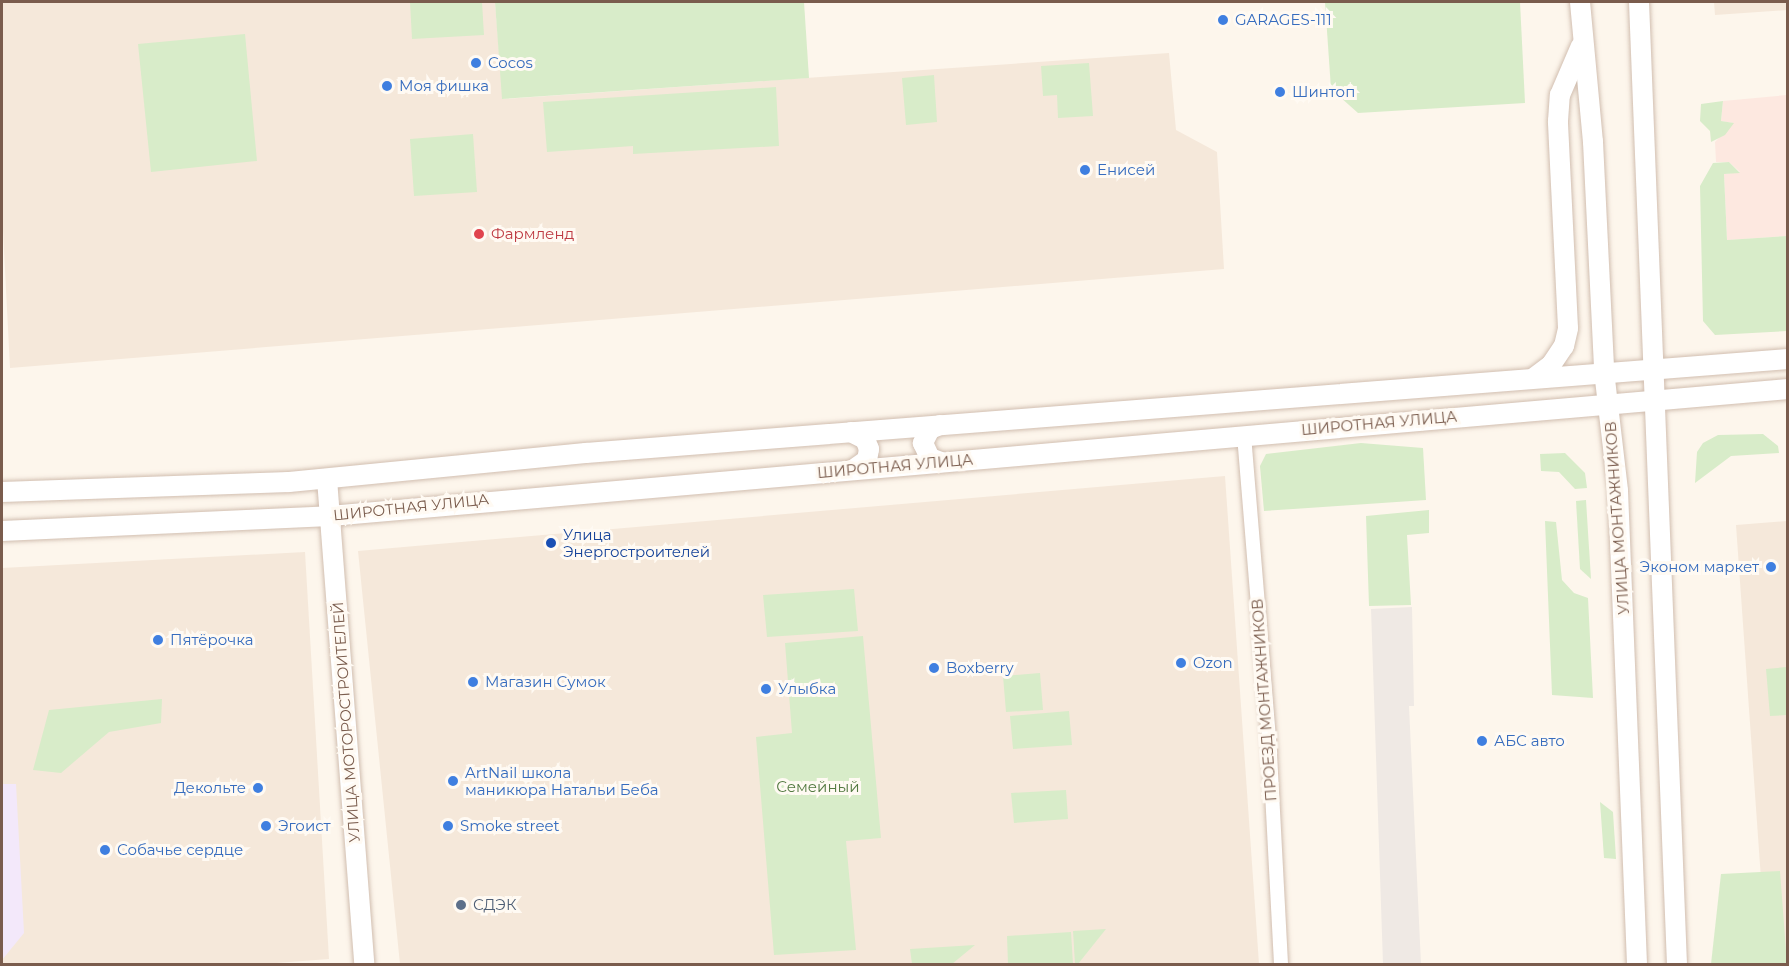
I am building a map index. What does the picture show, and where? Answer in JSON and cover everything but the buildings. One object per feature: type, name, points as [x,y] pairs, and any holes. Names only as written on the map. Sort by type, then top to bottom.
[{"type":"main road","name":"УЛИЦА МОНТАЖНИКОВ","points":[[1580,2],[1582,44],[1593,142],[1604,370],[1618,491],[1629,707],[1637,964]]},
{"type":"main road","points":[[1639,2],[1677,964]]},
{"type":"main road","points":[[1535,377],[1551,365],[1564,346],[1568,328],[1558,121],[1560,95],[1582,44]]},
{"type":"main road","points":[[2,492],[327,479],[851,432],[1604,370],[1788,359]]},
{"type":"main road","name":"ШИРОТНАЯ УЛИЦА","points":[[2,531],[330,516],[1654,398],[1788,389]]},
{"type":"main road","points":[[940,425],[930,429],[923,443],[930,458],[941,462]]},
{"type":"main road","points":[[851,432],[865,439],[869,449],[867,460],[854,469]]},
{"type":"main road","name":"УЛИЦА МОТОРОСТРОИТЕЛЕЙ","points":[[327,479],[364,964]]},
{"type":"street","name":"ПРОЕЗД МОНТАЖНИКОВ","points":[[1244,435],[1270,754],[1281,964]]},
{"type":"shaded area","points":[[2,2],[495,2],[503,99],[1169,53],[1176,130],[1217,152],[1224,269],[10,368],[2,211]]},
{"type":"shaded area","points":[[1714,2],[1787,2],[1787,10],[1715,15]]},
{"type":"shaded area","points":[[1787,95],[1787,236],[1727,240],[1724,174],[1740,172],[1729,162],[1716,162],[1715,142],[1733,123],[1721,121],[1723,101]]},
{"type":"shaded area","points":[[1225,476],[1259,964],[400,964],[358,551]]},
{"type":"shaded area","points":[[1787,521],[1787,964],[1767,964],[1736,525]]},
{"type":"shaded area","points":[[305,552],[329,959],[263,964],[2,964],[2,568]]},
{"type":"shaded area","points":[[1412,607],[1414,706],[1409,706],[1421,964],[1383,964],[1371,609]]},
{"type":"shaded area","points":[[2,784],[16,784],[24,933],[2,960]]},
{"type":"green space","points":[[410,2],[482,2],[484,35],[412,39]]},
{"type":"green space","points":[[495,2],[804,2],[809,78],[502,99]]},
{"type":"green space","points":[[1325,2],[1520,2],[1525,103],[1358,113],[1331,89]]},
{"type":"green space","points":[[245,34],[257,161],[151,172],[138,44]]},
{"type":"green space","points":[[1089,63],[1093,116],[1058,118],[1057,95],[1043,96],[1041,66]]},
{"type":"green space","points":[[934,75],[937,122],[906,125],[902,78]]},
{"type":"green space","points":[[776,87],[779,146],[633,154],[633,146],[547,152],[543,102]]},
{"type":"green space","points":[[1723,101],[1721,121],[1734,123],[1725,135],[1711,142],[1710,131],[1700,121],[1701,104]]},
{"type":"green space","points":[[473,134],[477,192],[414,196],[410,139]]},
{"type":"green space","points":[[1729,162],[1740,173],[1724,174],[1727,240],[1787,236],[1787,331],[1715,335],[1703,321],[1700,186],[1713,163]]},
{"type":"green space","points":[[1763,434],[1778,446],[1779,453],[1731,456],[1695,483],[1697,452],[1703,443],[1718,435]]},
{"type":"green space","points":[[1361,443],[1423,448],[1426,500],[1264,511],[1260,466],[1266,454]]},
{"type":"green space","points":[[1565,453],[1585,473],[1587,488],[1575,489],[1559,472],[1541,471],[1540,454]]},
{"type":"green space","points":[[1586,500],[1591,579],[1580,569],[1576,501]]},
{"type":"green space","points":[[1429,510],[1429,533],[1407,535],[1411,605],[1369,606],[1366,516]]},
{"type":"green space","points":[[1545,521],[1556,522],[1562,580],[1574,593],[1588,598],[1593,698],[1552,695]]},
{"type":"green space","points":[[854,589],[858,631],[767,637],[763,595]]},
{"type":"green space","name":"Семейный","points":[[863,636],[881,838],[846,841],[856,950],[774,955],[756,737],[792,733],[785,643]]},
{"type":"green space","points":[[1787,667],[1787,715],[1770,716],[1766,669]]},
{"type":"green space","points":[[1040,673],[1043,710],[1006,712],[1003,676]]},
{"type":"green space","points":[[162,699],[161,723],[109,732],[61,773],[33,770],[49,710]]},
{"type":"green space","points":[[1069,711],[1072,745],[1013,749],[1010,716]]},
{"type":"green space","points":[[1066,790],[1068,819],[1014,823],[1011,793]]},
{"type":"green space","points":[[1600,802],[1613,812],[1616,859],[1604,858]]},
{"type":"green space","points":[[1780,871],[1787,964],[1711,964],[1721,874]]},
{"type":"green space","points":[[1106,929],[1078,964],[1075,964],[1073,931]]},
{"type":"green space","points":[[1071,932],[1073,964],[1008,964],[1007,936]]},
{"type":"green space","points":[[975,945],[952,964],[912,964],[910,949]]},
{"type":"place","name":"GARAGES-111","points":[[1223,20]]},
{"type":"place","name":"Cocos","points":[[476,63]]},
{"type":"place","name":"Моя фишка","points":[[387,86]]},
{"type":"place","name":"Шинтоп","points":[[1280,92]]},
{"type":"place","name":"Енисей","points":[[1085,170]]},
{"type":"place","name":"Фармленд","points":[[479,234]]},
{"type":"place","name":"Улица Энергостроителей","points":[[551,543]]},
{"type":"place","name":"Эконом маркет","points":[[1771,567]]},
{"type":"place","name":"Пятёрочка","points":[[158,640]]},
{"type":"place","name":"Ozon","points":[[1181,663]]},
{"type":"place","name":"Boxberry","points":[[934,668]]},
{"type":"place","name":"Магазин Сумок","points":[[473,682]]},
{"type":"place","name":"Улыбка","points":[[766,689]]},
{"type":"place","name":"АБС авто","points":[[1482,741]]},
{"type":"place","name":"ArtNail школа маникюра Натальи Беба","points":[[453,781]]},
{"type":"place","name":"Декольте","points":[[258,788]]},
{"type":"place","name":"Эгоист","points":[[266,826]]},
{"type":"place","name":"Smoke street","points":[[448,826]]},
{"type":"place","name":"Собачье сердце","points":[[105,850]]},
{"type":"place","name":"СДЭК","points":[[461,905]]}]
